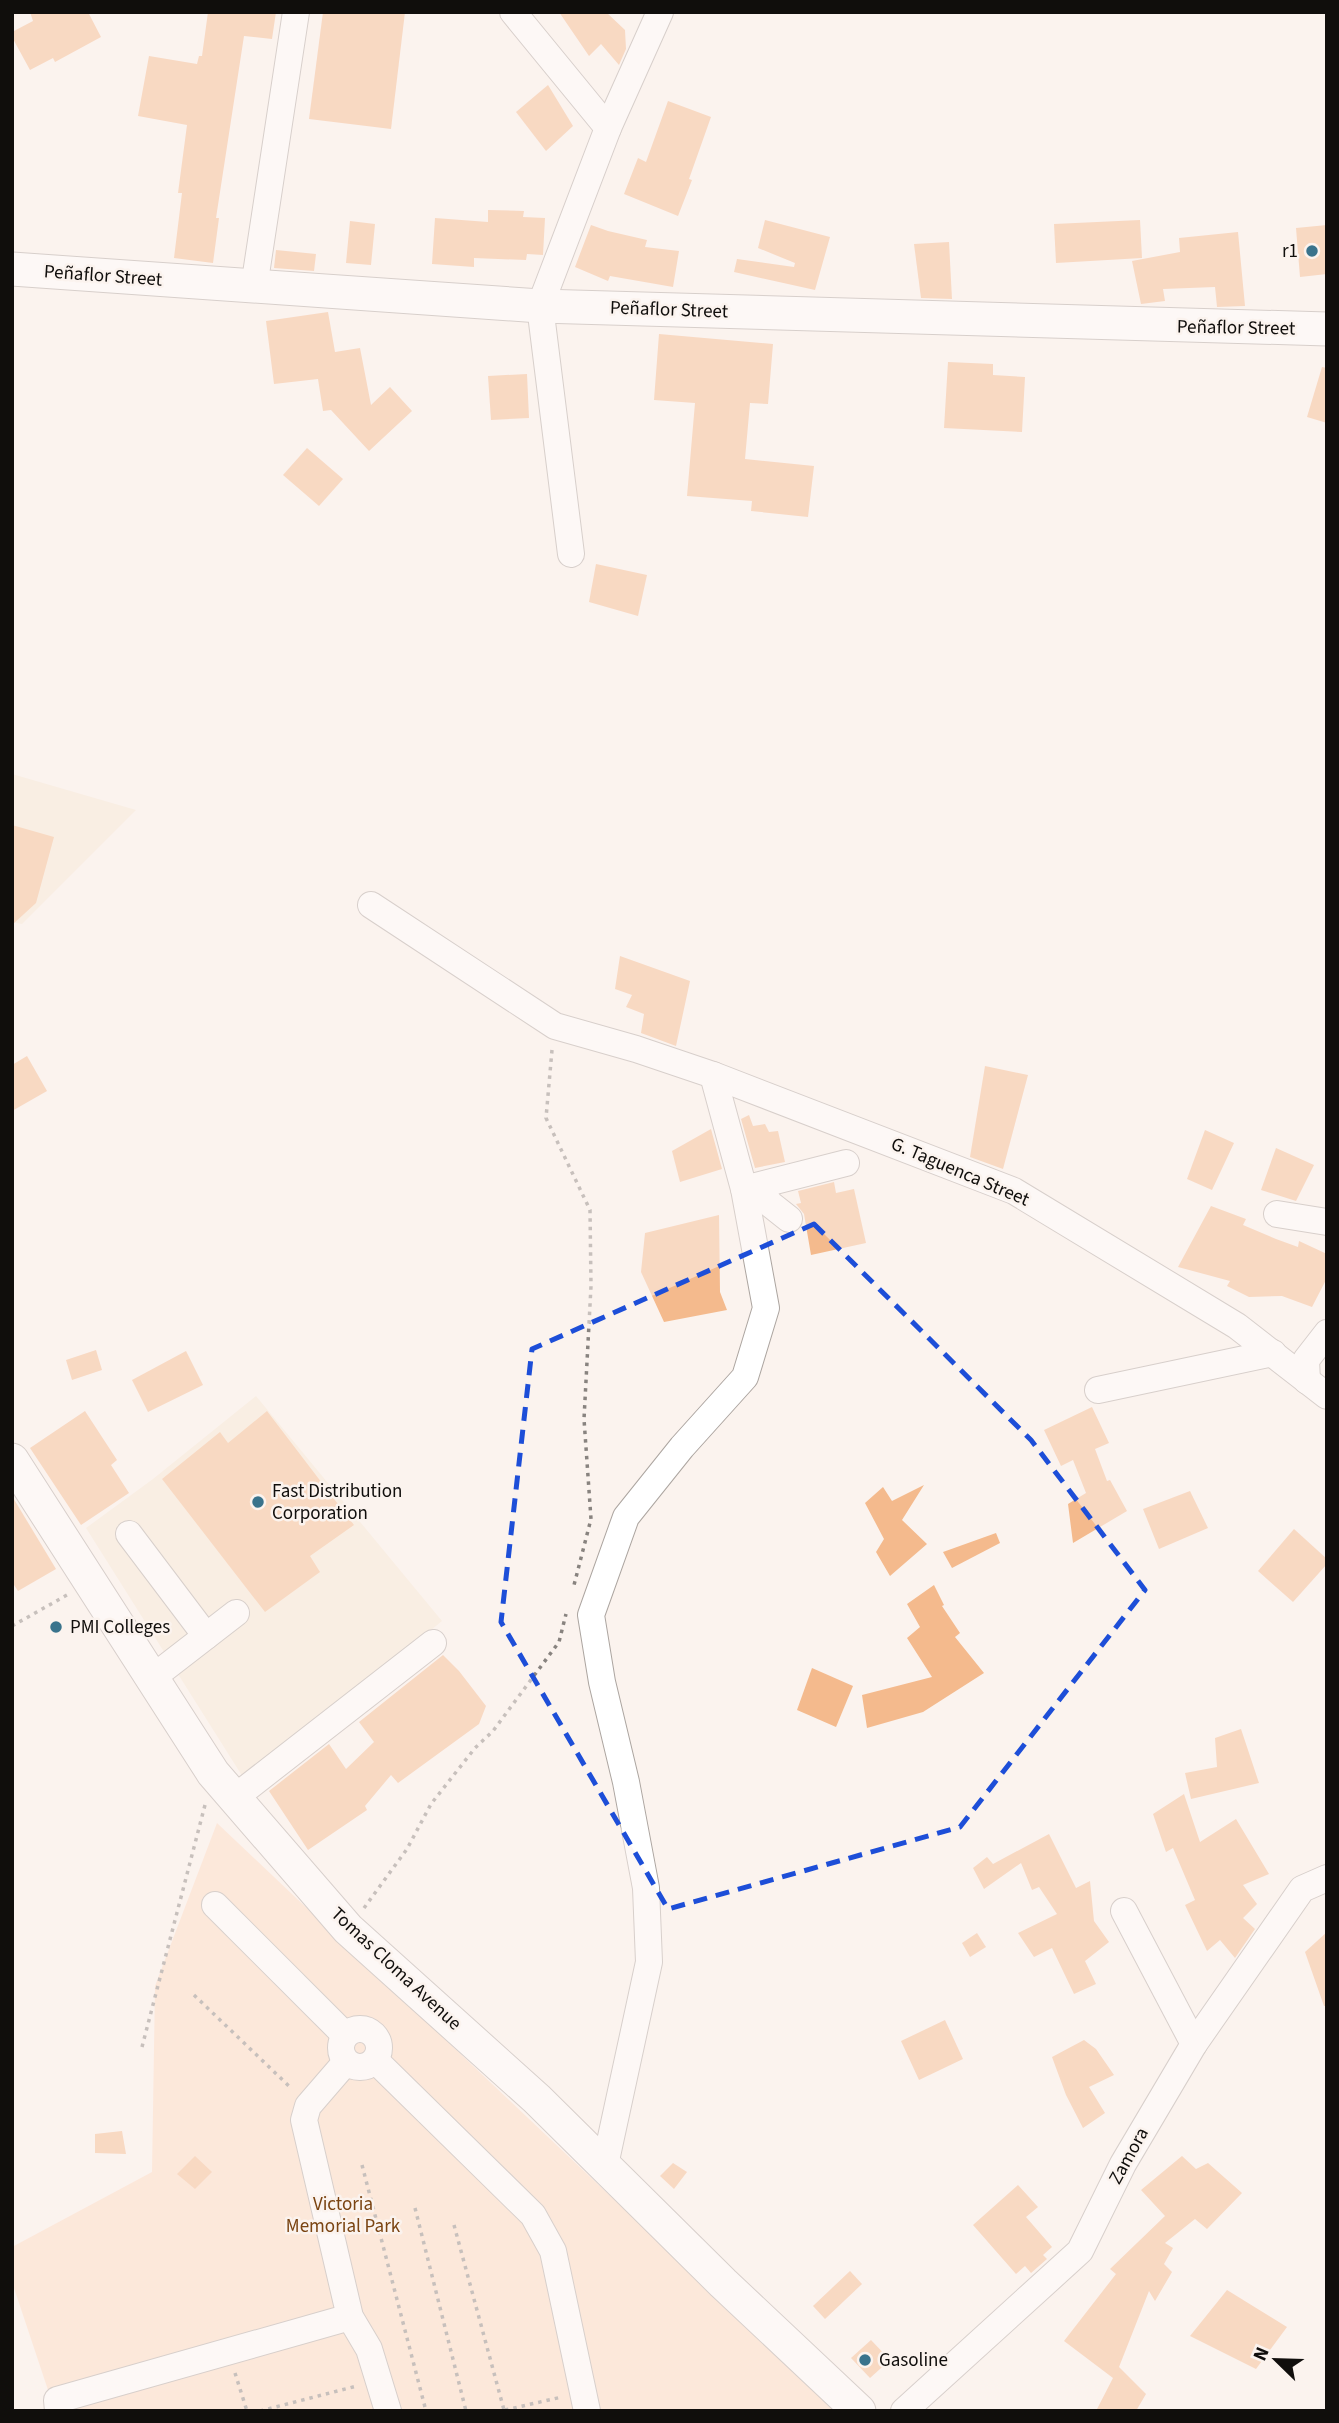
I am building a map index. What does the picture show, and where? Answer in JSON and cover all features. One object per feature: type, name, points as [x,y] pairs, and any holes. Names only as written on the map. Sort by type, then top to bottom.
[{"type":"main road","name":"Peñaflor Street","points":[[12,269],[540,306],[1327,329]]},
{"type":"main road","name":"Tomas Cloma Avenue","points":[[12,1460],[213,1773],[348,1929],[537,2099],[723,2283],[859,2411]]},
{"type":"street","points":[[254,287],[296,12]]},
{"type":"street","points":[[513,12],[608,128]]},
{"type":"street","points":[[572,554],[540,306],[608,128],[660,12]]},
{"type":"street","name":"G. Taguenca Street","points":[[371,905],[555,1026],[713,1075],[1014,1191],[1237,1326],[1317,1388]]},
{"type":"street","points":[[605,2165],[649,1962],[646,1888],[626,1783],[602,1682],[591,1615],[626,1517],[682,1447],[745,1377],[766,1308],[751,1187],[713,1075]]},
{"type":"street","points":[[751,1187],[846,1163]]},
{"type":"street","points":[[751,1187],[789,1219]]},
{"type":"street","points":[[1277,1214],[1327,1222]]},
{"type":"street","points":[[1317,1388],[1306,1360],[1327,1334]]},
{"type":"street","points":[[1098,1390],[1273,1353]]},
{"type":"street","points":[[129,1534],[206,1636]]},
{"type":"street","points":[[152,1678],[236,1613]]},
{"type":"street","points":[[234,1798],[433,1643]]},
{"type":"street","name":"Zamora","points":[[904,2411],[1080,2251],[1123,2164],[1194,2044],[1302,1889],[1327,1878]]},
{"type":"street","points":[[215,1905],[345,2035]]},
{"type":"street","points":[[1124,1911],[1194,2044]]},
{"type":"street","points":[[355,2029],[367,2029],[376,2037],[380,2049],[375,2060],[367,2066],[356,2067],[346,2062],[341,2054],[345,2035],[355,2029]]},
{"type":"street","points":[[375,2060],[533,2215],[553,2251],[584,2402]]},
{"type":"street","points":[[346,2062],[308,2106],[304,2120],[350,2317],[369,2349],[388,2411]]},
{"type":"street","points":[[58,2411],[57,2400],[350,2317]]},
{"type":"path","points":[[555,1026],[546,1118],[590,1210],[591,1286],[584,1419],[591,1519],[572,1593]]},
{"type":"path","points":[[12,1626],[90,1583]]},
{"type":"path","points":[[348,1929],[407,1849],[431,1804],[475,1748],[492,1731],[559,1642],[569,1605]]},
{"type":"path","points":[[142,2047],[213,1773]]},
{"type":"path","points":[[194,1995],[308,2106]]},
{"type":"path","points":[[362,2165],[426,2411]]},
{"type":"path","points":[[415,2208],[466,2411]]},
{"type":"path","points":[[454,2225],[503,2411],[584,2402]]},
{"type":"path","points":[[228,2351],[247,2411]]},
{"type":"path","points":[[260,2411],[379,2380]]},
{"type":"highlighted area","points":[[814,1224],[1031,1440],[1145,1590],[960,1827],[668,1909],[501,1622],[532,1349]]},
{"type":"shaded area","points":[[12,774],[136,810],[22,924],[12,922]]},
{"type":"shaded area","points":[[256,1396],[442,1621],[246,1782],[86,1528],[153,1479]]},
{"type":"green space","name":"Victoria Memorial Park","points":[[217,1823],[837,2411],[55,2411],[12,2282],[12,2247],[152,2172],[155,1986]]},
{"type":"building","points":[[30,12],[88,12],[101,37],[55,62],[53,58],[30,70],[12,37],[12,32],[33,21]]},
{"type":"building","points":[[208,12],[276,12],[272,39],[244,36],[216,218],[219,218],[213,263],[174,258],[182,193],[178,193],[187,125],[138,116],[149,56],[197,64],[199,56],[202,56]]},
{"type":"building","points":[[323,12],[405,12],[391,129],[309,119]]},
{"type":"building","points":[[559,12],[606,12],[625,30],[626,49],[619,65],[601,44],[589,56]]},
{"type":"building","points":[[548,85],[573,126],[546,151],[516,112]]},
{"type":"building","points":[[668,101],[711,117],[678,216],[624,194],[638,158],[646,162]]},
{"type":"building","points":[[488,210],[524,211],[523,217],[545,218],[543,255],[527,254],[526,260],[474,258],[474,267],[432,264],[435,218],[488,222]]},
{"type":"building","points":[[765,220],[830,237],[815,290],[734,272],[737,259],[794,267],[795,263],[758,248]]},
{"type":"building","points":[[1140,220],[1142,258],[1056,263],[1054,224]]},
{"type":"building","points":[[350,221],[375,224],[371,265],[346,263]]},
{"type":"building","points":[[591,225],[647,240],[645,247],[679,251],[673,287],[610,276],[608,281],[575,267]]},
{"type":"building","name":"r1","points":[[1327,225],[1327,274],[1300,277],[1296,228]]},
{"type":"building","points":[[1238,232],[1245,306],[1217,307],[1215,287],[1163,289],[1165,301],[1141,304],[1132,261],[1180,252],[1179,238]]},
{"type":"building","points":[[949,242],[952,299],[921,298],[914,244]]},
{"type":"building","points":[[276,250],[316,254],[314,271],[274,268]]},
{"type":"building","points":[[328,312],[335,352],[360,348],[371,405],[390,387],[412,411],[369,451],[331,410],[323,411],[318,379],[274,384],[266,321]]},
{"type":"building","points":[[659,334],[773,344],[768,404],[750,403],[745,459],[814,466],[808,517],[751,511],[752,501],[687,496],[695,403],[654,400]]},
{"type":"building","points":[[948,362],[993,364],[993,375],[1025,377],[1022,432],[944,428]]},
{"type":"building","points":[[1322,367],[1327,368],[1327,423],[1307,417]]},
{"type":"building","points":[[527,374],[529,418],[491,420],[488,376]]},
{"type":"building","points":[[307,448],[343,479],[319,506],[283,475]]},
{"type":"building","points":[[596,564],[647,575],[638,616],[589,602]]},
{"type":"building","points":[[12,825],[54,837],[36,903],[12,925]]},
{"type":"building","points":[[620,956],[690,981],[676,1046],[641,1033],[644,1014],[626,1007],[632,995],[615,989]]},
{"type":"building","points":[[27,1056],[47,1091],[12,1111],[12,1065]]},
{"type":"building","points":[[985,1066],[1028,1075],[1003,1169],[970,1157]]},
{"type":"building","points":[[749,1115],[753,1126],[765,1124],[769,1132],[778,1131],[785,1162],[755,1168],[741,1119]]},
{"type":"building","points":[[711,1129],[722,1169],[680,1182],[672,1151]]},
{"type":"building","points":[[1205,1130],[1234,1143],[1212,1190],[1187,1179]]},
{"type":"building","points":[[1276,1148],[1314,1165],[1296,1201],[1261,1190]]},
{"type":"building","points":[[834,1182],[836,1193],[854,1189],[866,1243],[811,1255],[804,1214],[796,1204],[801,1203],[798,1191]]},
{"type":"building","points":[[1211,1206],[1246,1219],[1243,1225],[1276,1239],[1298,1247],[1299,1241],[1327,1254],[1327,1278],[1312,1307],[1282,1296],[1249,1297],[1227,1286],[1230,1281],[1178,1267]]},
{"type":"building","points":[[719,1215],[720,1292],[727,1310],[664,1322],[641,1272],[645,1233]]},
{"type":"building","points":[[96,1350],[102,1370],[72,1380],[66,1360]]},
{"type":"building","points":[[186,1351],[203,1385],[148,1412],[132,1380]]},
{"type":"building","points":[[1092,1407],[1109,1443],[1095,1449],[1107,1481],[1110,1480],[1127,1511],[1073,1543],[1068,1504],[1086,1493],[1073,1460],[1061,1466],[1044,1430]]},
{"type":"building","points":[[85,1411],[117,1460],[111,1465],[129,1493],[81,1525],[30,1448]]},
{"type":"building","name":"Fast Distribution Corporation","points":[[267,1411],[354,1525],[310,1556],[320,1572],[265,1612],[162,1479],[220,1432],[228,1443]]},
{"type":"building","points":[[924,1485],[902,1520],[927,1544],[890,1576],[876,1552],[884,1539],[865,1503],[883,1487],[892,1501]]},
{"type":"building","points":[[1190,1491],[1208,1528],[1159,1549],[1143,1509]]},
{"type":"building","name":"PMI Colleges","points":[[12,1496],[56,1569],[18,1591],[12,1582]]},
{"type":"building","points":[[1294,1529],[1327,1559],[1327,1564],[1293,1602],[1258,1571]]},
{"type":"building","points":[[996,1533],[1000,1543],[952,1568],[943,1552]]},
{"type":"building","points":[[934,1585],[944,1605],[942,1606],[960,1633],[955,1637],[984,1673],[923,1712],[867,1728],[862,1695],[932,1677],[907,1638],[920,1627],[907,1604]]},
{"type":"building","points":[[443,1655],[486,1706],[479,1724],[398,1783],[391,1775],[365,1806],[367,1810],[308,1850],[269,1791],[329,1744],[346,1769],[374,1742],[359,1722]]},
{"type":"building","points":[[812,1668],[853,1686],[836,1727],[797,1710]]},
{"type":"building","points":[[1241,1729],[1259,1783],[1191,1799],[1185,1773],[1217,1767],[1215,1738]]},
{"type":"building","points":[[1184,1794],[1200,1842],[1236,1819],[1269,1874],[1243,1885],[1257,1904],[1243,1918],[1255,1929],[1235,1958],[1220,1940],[1207,1951],[1185,1905],[1195,1900],[1173,1848],[1166,1852],[1153,1814]]},
{"type":"building","points":[[1049,1834],[1076,1888],[1090,1881],[1094,1921],[1109,1942],[1085,1961],[1096,1984],[1074,1994],[1052,1948],[1034,1957],[1018,1933],[1057,1914],[1039,1887],[1032,1890],[1021,1863],[984,1889],[973,1868],[987,1857],[993,1864]]},
{"type":"building","points":[[1327,1932],[1327,2006],[1324,2006],[1305,1952]]},
{"type":"building","points":[[977,1933],[986,1947],[970,1957],[962,1943]]},
{"type":"building","points":[[945,2020],[963,2059],[919,2080],[901,2041]]},
{"type":"building","points":[[1084,2040],[1096,2049],[1114,2075],[1089,2087],[1105,2113],[1083,2128],[1066,2095],[1052,2057]]},
{"type":"building","points":[[122,2131],[126,2154],[95,2153],[95,2134]]},
{"type":"building","points":[[195,2156],[212,2172],[195,2189],[177,2174]]},
{"type":"building","points":[[1182,2156],[1196,2169],[1208,2163],[1242,2193],[1207,2229],[1195,2219],[1165,2243],[1173,2248],[1164,2264],[1172,2272],[1155,2301],[1149,2291],[1119,2367],[1146,2394],[1136,2411],[1096,2411],[1113,2378],[1064,2341],[1116,2274],[1110,2269],[1165,2216],[1141,2190]]},
{"type":"building","points":[[673,2163],[687,2172],[674,2189],[660,2176]]},
{"type":"building","points":[[1018,2185],[1038,2207],[1026,2217],[1052,2247],[1043,2255],[1047,2259],[1031,2273],[1025,2266],[1016,2274],[973,2225]]},
{"type":"building","points":[[850,2271],[862,2284],[825,2319],[813,2306]]},
{"type":"building","points":[[1227,2290],[1287,2327],[1256,2369],[1190,2336]]},
{"type":"building","points":[[871,2340],[890,2360],[870,2378],[851,2358]]},
{"type":"place","name":"r1","points":[[1312,251]]},
{"type":"place","name":"Fast Distribution Corporation","points":[[258,1502]]},
{"type":"place","name":"PMI Colleges","points":[[56,1627]]},
{"type":"place","name":"Gasoline","points":[[865,2360]]}]
